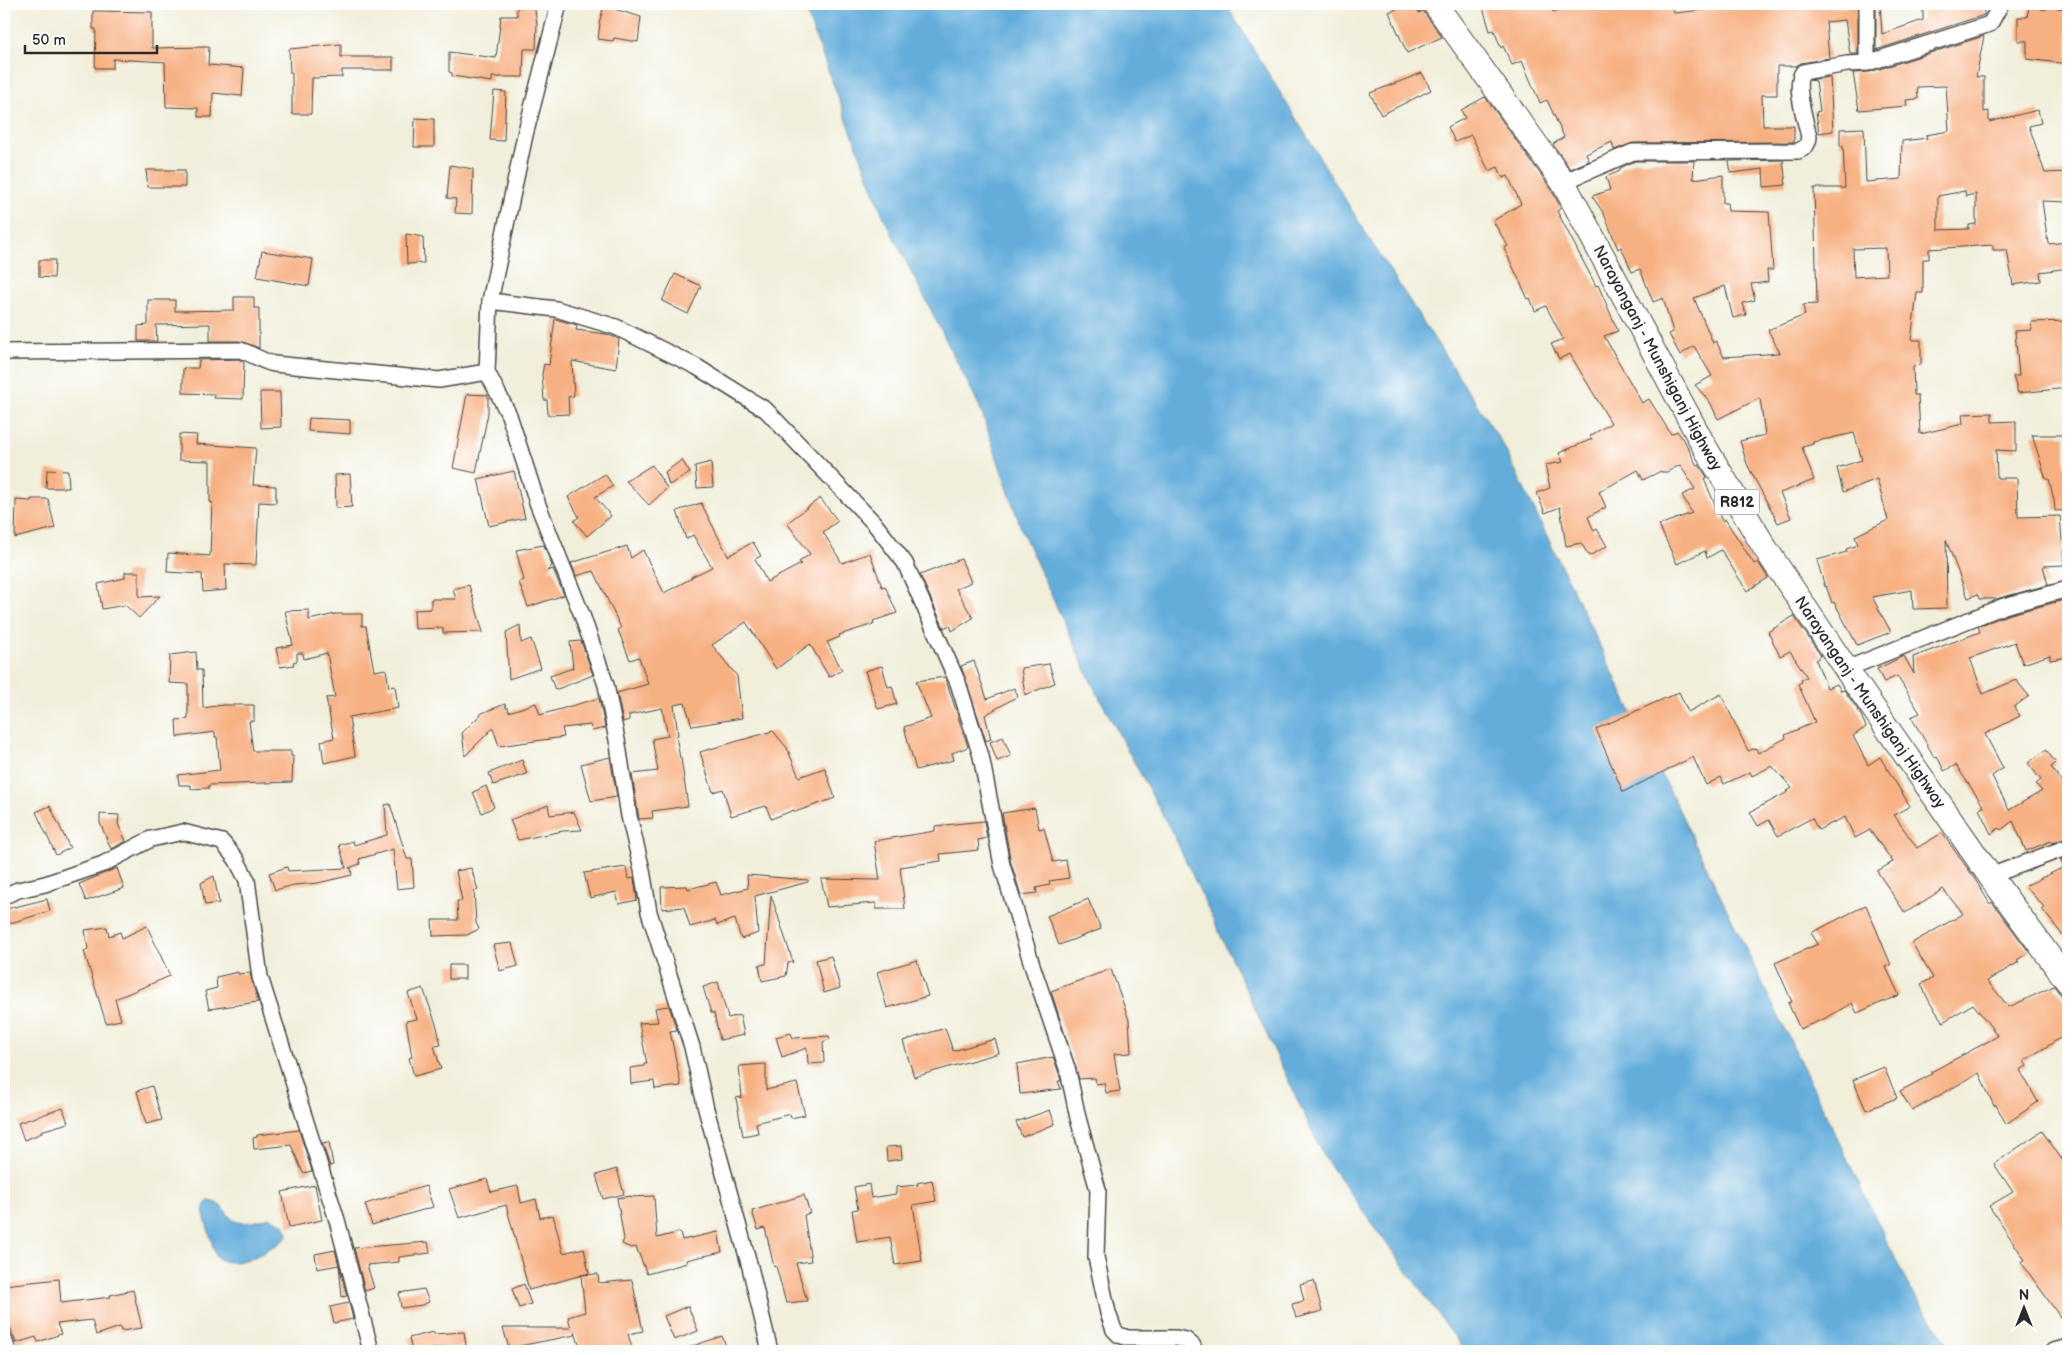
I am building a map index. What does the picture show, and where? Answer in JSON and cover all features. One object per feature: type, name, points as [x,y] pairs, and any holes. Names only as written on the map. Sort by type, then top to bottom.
[{"type":"main road","name":"Narayanganj - Munshiganj Highway","points":[[1435,4],[1564,182],[1703,444],[1765,548],[1846,670],[1990,876],[2068,982]]},
{"type":"street","points":[[559,4],[525,135],[490,302],[487,372],[509,415],[538,505],[582,615],[606,685],[629,816],[642,870],[649,912],[692,1047],[706,1109],[750,1267],[770,1351]]},
{"type":"street","points":[[1867,4],[1867,63]]},
{"type":"street","points":[[1564,182],[1634,152],[1798,151],[1804,148],[1809,137],[1800,98],[1800,76],[1809,70],[1867,63],[1990,24],[2001,4]]},
{"type":"street","points":[[490,302],[556,308],[616,327],[697,367],[766,410],[874,523],[905,563],[958,683],[981,756],[1002,865],[1033,968],[1068,1071],[1078,1118],[1098,1190],[1096,1257],[1108,1313],[1114,1330],[1119,1335],[1128,1338],[1176,1338],[1186,1340],[1193,1346],[1195,1351]]},
{"type":"street","points":[[4,352],[240,350],[274,364],[413,379],[439,380],[487,372]]},
{"type":"street","points":[[1846,670],[2004,606],[2068,589]]},
{"type":"street","points":[[4,896],[103,864],[151,839],[183,832],[222,842],[236,859],[248,880],[260,976],[337,1220],[371,1351]]},
{"type":"street","points":[[1990,876],[2068,847]]},
{"type":"street","points":[[4,1339],[8,1351]]},
{"type":"street","points":[[2054,1351],[2068,1347]]},
{"type":"water","points":[[803,4],[1226,4],[1370,240],[1502,443],[1909,1287],[1953,1351],[1465,1351],[1324,1157],[1176,840],[1091,682],[1022,531],[979,405],[884,218]]},
{"type":"water","points":[[209,1201],[219,1205],[235,1221],[244,1223],[269,1217],[284,1224],[288,1233],[287,1237],[253,1258],[232,1262],[223,1261],[216,1257],[203,1211],[205,1204]]},
{"type":"building","points":[[517,4],[534,4],[537,24],[536,49],[524,49],[523,77],[492,77],[492,82],[452,76],[452,73],[449,72],[449,52],[496,58],[501,16],[517,16]]},
{"type":"building","points":[[1408,4],[1415,4],[1419,13],[1423,11],[1442,37],[1407,53],[1389,12]]},
{"type":"building","points":[[1482,4],[1550,4],[1553,12],[1576,4],[1672,4],[1674,13],[1713,9],[1712,4],[1812,4],[1812,6],[1847,7],[1847,4],[1858,4],[1858,54],[1850,54],[1845,20],[1826,22],[1829,58],[1801,63],[1796,66],[1777,66],[1777,95],[1762,95],[1763,126],[1794,126],[1794,142],[1633,143],[1614,150],[1612,142],[1586,154],[1589,161],[1570,169],[1553,144],[1564,137],[1547,100],[1540,103],[1522,61],[1512,65],[1503,46],[1501,48],[1494,30],[1490,31]]},
{"type":"building","points":[[1876,4],[1880,4],[1882,34],[1923,20],[1923,5],[1984,4],[1984,15],[1876,50]]},
{"type":"building","points":[[604,6],[641,17],[638,42],[614,38],[613,41],[598,39],[599,23]]},
{"type":"building","points":[[2029,7],[2046,10],[2046,7],[2068,9],[2068,64],[2027,59],[2027,41],[2018,41],[2018,17],[2027,17]]},
{"type":"building","points":[[93,11],[152,12],[152,48],[209,47],[208,65],[244,68],[242,96],[213,93],[212,117],[198,117],[198,108],[166,107],[165,62],[113,59],[113,68],[95,68],[96,29],[93,29]]},
{"type":"building","points":[[1984,36],[1976,77],[1984,77],[1984,112],[1989,111],[1989,122],[2038,110],[2041,123],[2029,126],[2045,173],[2068,172],[2068,202],[2042,201],[2048,244],[2068,242],[2068,268],[2040,272],[2041,281],[2013,285],[2007,250],[1993,250],[1993,245],[1929,249],[1929,259],[1923,259],[1923,293],[1917,293],[1911,340],[1921,340],[1921,365],[1913,366],[1914,395],[1918,395],[1920,434],[1963,424],[1962,414],[1992,413],[1992,422],[2016,421],[2016,451],[1996,450],[1997,478],[2017,478],[2018,517],[2060,516],[2064,565],[2043,566],[2048,585],[1996,599],[1980,599],[1978,594],[1968,598],[1946,540],[1947,608],[1913,609],[1912,590],[1872,597],[1891,632],[1857,645],[1834,602],[1832,603],[1817,560],[1847,552],[1846,549],[1858,545],[1855,536],[1888,520],[1877,479],[1843,492],[1837,468],[1862,460],[1854,433],[1813,442],[1813,444],[1802,447],[1814,480],[1780,493],[1791,518],[1778,523],[1747,464],[1740,441],[1765,435],[1760,398],[1718,419],[1710,402],[1695,385],[1712,376],[1694,346],[1680,355],[1669,334],[1673,332],[1663,298],[1653,302],[1640,269],[1632,272],[1621,247],[1618,249],[1604,214],[1592,196],[1610,190],[1606,177],[1620,171],[1620,168],[1635,161],[1694,161],[1693,179],[1723,175],[1723,203],[1727,203],[1728,211],[1769,212],[1773,270],[1767,270],[1768,282],[1751,284],[1755,300],[1743,303],[1746,315],[1733,318],[1725,286],[1694,298],[1713,343],[1716,341],[1724,357],[1780,353],[1768,330],[1805,315],[1803,305],[1817,304],[1814,188],[1845,188],[1843,146],[1840,146],[1840,129],[1864,128],[1866,182],[1901,179],[1902,141],[1927,138],[1926,135],[1949,131],[1946,86],[1917,87],[1918,99],[1906,100],[1907,106],[1859,110],[1853,73],[1870,72]],"holes":[[[1965,191],[1966,196],[1976,194],[1976,224],[1969,225],[1969,229],[1938,230],[1938,196]],[[1886,248],[1887,275],[1854,277],[1853,249]]]},
{"type":"building","points":[[341,44],[341,57],[393,57],[393,70],[342,70],[342,77],[312,78],[311,114],[292,114],[292,73],[290,73],[289,49]]},
{"type":"building","points":[[1422,73],[1431,90],[1381,115],[1370,93]]},
{"type":"building","points":[[1830,77],[1833,131],[1819,133],[1816,112],[1820,111],[1816,81],[1809,80]]},
{"type":"building","points":[[494,91],[506,92],[504,141],[490,140]]},
{"type":"building","points":[[1485,97],[1551,189],[1561,208],[1557,211],[1596,286],[1598,285],[1618,331],[1604,336],[1642,403],[1649,399],[1671,434],[1677,431],[1685,442],[1697,466],[1699,465],[1707,477],[1704,479],[1722,521],[1725,519],[1754,564],[1758,562],[1768,578],[1747,591],[1721,550],[1707,558],[1705,551],[1677,564],[1659,525],[1692,513],[1682,495],[1695,489],[1680,465],[1667,472],[1661,471],[1643,480],[1638,470],[1599,492],[1606,507],[1588,517],[1594,531],[1597,529],[1607,546],[1589,556],[1581,543],[1566,546],[1560,507],[1545,513],[1537,493],[1550,488],[1545,465],[1563,462],[1559,453],[1592,439],[1590,436],[1611,423],[1570,354],[1559,359],[1551,344],[1563,339],[1546,306],[1535,311],[1504,248],[1508,246],[1493,221],[1521,204],[1508,176],[1503,178],[1498,167],[1489,171],[1471,135],[1455,142],[1448,127],[1465,118],[1461,110]]},
{"type":"building","points":[[415,118],[434,119],[434,147],[414,147]]},
{"type":"building","points":[[1783,160],[1786,185],[1764,187],[1763,169],[1731,173],[1729,161]]},
{"type":"building","points":[[450,165],[473,169],[472,214],[455,213],[456,199],[447,198]]},
{"type":"building","points":[[146,170],[185,170],[185,187],[148,187]]},
{"type":"building","points":[[406,234],[423,237],[424,263],[407,264]]},
{"type":"building","points":[[262,251],[313,259],[309,286],[257,277]]},
{"type":"building","points":[[39,260],[55,260],[54,278],[39,277]]},
{"type":"building","points":[[675,274],[701,286],[688,314],[662,301]]},
{"type":"building","points":[[234,297],[254,297],[254,308],[259,308],[259,348],[240,341],[210,341],[210,324],[156,325],[157,341],[138,341],[138,326],[148,325],[148,300],[175,300],[175,311],[234,310]]},
{"type":"building","points":[[555,319],[577,325],[576,330],[606,334],[619,339],[616,369],[572,361],[574,396],[568,397],[569,414],[548,415],[547,400],[544,400],[542,374],[544,364],[549,365]]},
{"type":"building","points":[[2068,321],[2068,336],[2065,336],[2068,388],[2018,393],[2013,376],[2019,376],[2015,331],[2032,330],[2031,322]]},
{"type":"building","points":[[238,359],[244,362],[243,399],[214,398],[214,394],[183,393],[183,368],[198,368],[199,360]]},
{"type":"building","points":[[260,392],[280,392],[281,427],[261,428]]},
{"type":"building","points":[[467,394],[488,395],[488,413],[476,473],[453,468]]},
{"type":"building","points":[[309,418],[350,420],[350,434],[308,431]]},
{"type":"building","points":[[179,434],[197,435],[196,444],[256,448],[253,485],[276,486],[276,503],[259,502],[256,565],[225,564],[226,590],[203,592],[202,574],[167,572],[168,553],[210,556],[212,502],[210,502],[210,461],[179,460]]},
{"type":"building","points":[[2032,435],[2065,435],[2065,467],[2068,466],[2068,510],[2055,511],[2049,479],[2046,479]]},
{"type":"building","points":[[682,460],[690,473],[669,485],[665,472]]},
{"type":"building","points":[[711,462],[713,487],[697,488],[695,466]]},
{"type":"building","points":[[652,465],[667,488],[649,505],[626,481]]},
{"type":"building","points":[[47,470],[68,471],[69,488],[46,488]]},
{"type":"building","points":[[514,471],[525,518],[489,526],[478,479]]},
{"type":"building","points":[[350,474],[352,507],[336,508],[335,475]]},
{"type":"building","points":[[605,474],[613,486],[595,497],[611,516],[587,536],[574,521],[579,517],[568,497]]},
{"type":"building","points":[[820,498],[838,521],[823,532],[842,563],[870,553],[882,587],[885,586],[897,613],[873,621],[874,624],[839,635],[840,637],[827,642],[842,670],[829,677],[810,644],[776,669],[746,622],[712,645],[737,676],[742,718],[692,726],[685,703],[674,705],[678,735],[676,736],[688,806],[652,811],[653,818],[639,819],[632,774],[658,771],[652,739],[668,736],[662,708],[629,715],[629,720],[623,722],[617,693],[648,684],[639,657],[630,660],[618,630],[621,628],[594,571],[576,576],[571,563],[627,546],[631,558],[643,550],[664,593],[712,567],[693,535],[686,539],[677,511],[701,503],[728,556],[753,542],[761,556],[755,559],[767,582],[801,564],[799,562],[810,554],[787,523]]},
{"type":"building","points":[[31,499],[48,499],[55,528],[15,538],[16,500],[31,501]]},
{"type":"building","points":[[544,545],[552,566],[547,571],[553,569],[564,595],[528,607],[519,582],[524,580],[516,550]]},
{"type":"building","points":[[961,559],[971,582],[956,589],[973,618],[952,631],[950,625],[944,628],[920,575]]},
{"type":"building","points":[[125,572],[139,572],[139,597],[160,596],[139,618],[125,605],[102,609],[98,584],[125,578]]},
{"type":"building","points":[[469,585],[483,632],[443,633],[443,628],[415,629],[414,610],[431,609],[431,599],[456,599],[453,589]]},
{"type":"building","points":[[2068,599],[2068,657],[2050,660],[2050,655],[2023,664],[2015,642],[1970,658],[1983,694],[2016,680],[2029,696],[2014,707],[2020,716],[1985,734],[2003,768],[1992,776],[2009,810],[2042,791],[2036,784],[2041,780],[2028,763],[2046,750],[2056,763],[2051,767],[2068,789],[2068,838],[2052,843],[2051,841],[2026,851],[2013,821],[2001,830],[1999,828],[1991,834],[1979,809],[1984,807],[1956,765],[1944,771],[1937,756],[1934,757],[1911,717],[1920,713],[1897,676],[1884,682],[1877,669],[1904,656],[1914,674],[1913,657],[1980,632],[1978,626],[2007,615]]},
{"type":"building","points":[[309,610],[309,620],[335,614],[362,614],[362,626],[366,626],[374,671],[386,669],[389,687],[395,686],[398,708],[349,717],[355,756],[324,763],[321,741],[334,738],[326,698],[335,697],[327,653],[304,659],[303,653],[297,653],[297,661],[293,662],[294,665],[280,667],[276,648],[293,645],[285,611]]},
{"type":"building","points":[[1794,616],[1821,656],[1816,660],[1827,688],[1837,684],[1841,691],[1844,690],[1860,713],[1866,727],[1853,736],[1868,765],[1880,757],[1910,806],[1894,815],[1917,848],[1942,833],[1973,876],[1990,904],[1992,902],[2029,952],[2017,960],[2019,962],[1987,981],[2009,1007],[2054,986],[2068,1004],[2068,1033],[2024,1061],[2027,1066],[2020,1070],[2038,1102],[2006,1124],[1996,1105],[1994,1106],[1979,1073],[1912,1111],[1900,1091],[1998,1036],[1973,1004],[1943,1022],[1930,1003],[1921,984],[1933,978],[1912,943],[1963,914],[1943,889],[1905,913],[1877,871],[1893,862],[1870,830],[1855,838],[1845,817],[1818,830],[1812,818],[1778,836],[1769,820],[1758,826],[1750,812],[1792,788],[1772,766],[1752,776],[1750,772],[1724,784],[1721,777],[1706,785],[1693,757],[1623,792],[1596,729],[1679,692],[1688,712],[1721,694],[1748,751],[1756,748],[1758,753],[1786,738],[1785,735],[1815,722],[1798,684],[1807,677],[1790,651],[1780,656],[1768,632]]},
{"type":"building","points":[[520,625],[521,643],[531,639],[541,668],[509,679],[506,632]]},
{"type":"building","points":[[581,641],[593,675],[555,690],[550,676],[573,668],[570,642]]},
{"type":"building","points":[[196,652],[197,670],[202,670],[203,708],[223,705],[254,705],[254,721],[249,721],[253,751],[291,751],[291,756],[293,756],[292,782],[209,785],[209,788],[191,789],[191,785],[179,785],[178,775],[220,770],[215,732],[177,737],[176,720],[188,719],[188,684],[169,683],[170,655]]},
{"type":"building","points":[[974,661],[987,699],[1014,688],[1018,696],[985,715],[991,739],[986,741],[961,666]]},
{"type":"building","points":[[1049,664],[1055,683],[1025,695],[1021,668]]},
{"type":"building","points":[[882,666],[888,687],[892,686],[897,704],[878,709],[865,671]]},
{"type":"building","points":[[945,677],[968,747],[952,753],[954,760],[916,770],[904,727],[931,718],[916,681]]},
{"type":"building","points":[[599,698],[605,728],[592,731],[590,725],[562,728],[564,737],[499,746],[493,728],[465,756],[462,733],[482,713],[505,704],[509,712],[536,703],[540,715]]},
{"type":"building","points":[[773,731],[787,748],[799,777],[825,768],[835,798],[771,819],[766,806],[731,816],[723,789],[713,792],[700,752]]},
{"type":"building","points":[[1003,737],[1011,756],[997,761],[990,742]]},
{"type":"building","points":[[610,757],[617,797],[591,801],[581,764]]},
{"type":"building","points":[[522,760],[527,774],[493,785],[489,773]]},
{"type":"building","points":[[486,786],[494,807],[482,813],[473,792]]},
{"type":"building","points":[[390,804],[407,859],[412,859],[414,887],[397,889],[393,849],[359,859],[360,864],[349,868],[351,868],[352,875],[275,890],[269,873],[287,867],[288,871],[346,868],[339,845],[353,841],[354,845],[387,835],[385,805]]},
{"type":"building","points":[[548,805],[550,815],[574,812],[582,830],[563,831],[518,840],[510,820]]},
{"type":"building","points":[[50,806],[70,848],[56,855],[36,812]]},
{"type":"building","points":[[1035,808],[1039,829],[1044,828],[1053,862],[1066,860],[1069,878],[1049,881],[1050,885],[1036,888],[1037,893],[1021,895],[1011,863],[1002,813]]},
{"type":"building","points":[[100,814],[119,815],[118,824],[126,841],[111,849],[100,823]]},
{"type":"building","points":[[984,821],[987,838],[978,840],[979,850],[940,854],[941,861],[900,867],[905,909],[876,909],[876,903],[827,907],[821,879],[880,880],[874,841],[935,831],[935,826]]},
{"type":"building","points":[[2068,857],[2068,942],[2042,909],[2045,908],[2025,886],[2064,867],[2060,860]]},
{"type":"building","points":[[626,867],[628,879],[634,878],[637,900],[619,904],[616,892],[590,898],[584,873]]},
{"type":"building","points":[[117,868],[124,888],[86,901],[79,884]]},
{"type":"building","points":[[471,868],[478,890],[474,891],[476,923],[479,929],[467,935],[433,936],[432,920],[458,920],[457,901],[462,901],[456,871]]},
{"type":"building","points":[[747,875],[808,880],[808,882],[755,896],[758,933],[741,939],[735,919],[717,925],[715,920],[690,927],[684,907],[662,909],[661,887],[687,886],[688,889],[716,882],[721,895],[748,888]]},
{"type":"building","points":[[214,876],[219,903],[205,905],[201,883]]},
{"type":"building","points":[[771,895],[793,962],[788,963],[786,976],[762,981],[759,965],[766,964]]},
{"type":"building","points":[[47,899],[50,911],[4,925],[4,912],[14,906]]},
{"type":"building","points":[[1088,899],[1101,929],[1059,945],[1047,916]]},
{"type":"building","points":[[1866,905],[1891,965],[1886,967],[1899,995],[1857,1013],[1852,1003],[1826,1018],[1800,1029],[1788,1003],[1792,1002],[1775,963],[1818,944],[1811,933]]},
{"type":"building","points":[[147,926],[170,976],[115,999],[121,1020],[106,1023],[84,951],[88,949],[85,930],[107,927],[109,936],[120,932],[122,938]]},
{"type":"building","points":[[512,943],[518,966],[500,971],[493,945]]},
{"type":"building","points":[[831,956],[840,988],[824,993],[816,960]]},
{"type":"building","points":[[917,960],[928,996],[887,1008],[877,972]]},
{"type":"building","points":[[449,965],[465,965],[465,979],[449,979]]},
{"type":"building","points":[[1111,969],[1129,1020],[1131,1053],[1114,1054],[1120,1091],[1106,1093],[1104,1083],[1096,1084],[1095,1078],[1079,1079],[1051,991]]},
{"type":"building","points":[[238,972],[238,974],[250,973],[258,1002],[209,1009],[205,991],[217,988],[216,977]]},
{"type":"building","points":[[718,982],[728,1018],[740,1015],[744,1035],[720,1040],[714,1013],[711,1013],[703,987]]},
{"type":"building","points":[[423,988],[437,1027],[441,1045],[434,1046],[441,1069],[414,1076],[409,1058],[412,1057],[406,1021],[417,1019],[408,993]]},
{"type":"building","points":[[669,1006],[677,1030],[670,1031],[681,1086],[655,1089],[654,1081],[631,1084],[630,1068],[647,1064],[639,1023],[658,1022],[655,1008]]},
{"type":"building","points":[[945,1028],[953,1051],[995,1039],[999,1053],[914,1077],[903,1041]]},
{"type":"building","points":[[791,1033],[793,1038],[829,1036],[830,1039],[823,1042],[824,1063],[808,1064],[807,1048],[782,1057],[776,1037]]},
{"type":"building","points":[[1053,1057],[1061,1081],[1058,1081],[1061,1089],[1020,1094],[1017,1064]]},
{"type":"building","points":[[766,1064],[766,1090],[797,1083],[805,1115],[791,1118],[790,1114],[756,1123],[758,1133],[743,1136],[736,1098],[742,1097],[739,1066]]},
{"type":"building","points":[[1884,1067],[1897,1098],[1866,1110],[1853,1080]]},
{"type":"building","points":[[152,1086],[162,1120],[146,1124],[137,1091]]},
{"type":"building","points":[[63,1108],[68,1123],[41,1131],[42,1133],[24,1140],[18,1123]]},
{"type":"building","points":[[1050,1110],[1055,1124],[1022,1137],[1016,1122]]},
{"type":"building","points":[[299,1130],[312,1171],[303,1173],[291,1145],[254,1149],[253,1138],[257,1137],[257,1135]]},
{"type":"building","points":[[2042,1131],[2063,1161],[2068,1158],[2068,1328],[2021,1262],[2025,1260],[1989,1206],[2013,1192],[1994,1164]]},
{"type":"building","points":[[329,1142],[333,1165],[330,1166],[322,1143]]},
{"type":"building","points":[[901,1146],[902,1159],[887,1161],[886,1147]]},
{"type":"building","points":[[617,1169],[624,1194],[603,1199],[596,1175]]},
{"type":"building","points":[[487,1179],[491,1192],[518,1186],[521,1203],[536,1199],[540,1218],[553,1215],[563,1253],[584,1248],[589,1273],[529,1290],[506,1205],[459,1218],[449,1189]]},
{"type":"building","points":[[932,1180],[936,1201],[913,1205],[922,1261],[895,1265],[890,1237],[857,1242],[852,1210],[858,1209],[854,1187],[869,1184],[871,1198],[896,1194],[896,1187],[918,1185],[917,1183]]},
{"type":"building","points":[[315,1185],[322,1220],[289,1227],[282,1192]]},
{"type":"building","points":[[426,1186],[433,1207],[372,1225],[365,1204]]},
{"type":"building","points":[[804,1195],[810,1213],[804,1215],[811,1261],[796,1263],[807,1301],[786,1303],[776,1266],[774,1267],[765,1228],[758,1230],[752,1211]]},
{"type":"building","points":[[654,1196],[657,1238],[680,1232],[682,1240],[718,1232],[722,1252],[686,1260],[687,1263],[647,1274],[636,1247],[631,1248],[622,1244],[624,1239],[617,1198]]},
{"type":"building","points":[[428,1242],[430,1253],[399,1257],[399,1262],[367,1265],[374,1288],[365,1291],[354,1248]]},
{"type":"building","points":[[335,1250],[339,1265],[317,1269],[315,1254]]},
{"type":"building","points":[[339,1266],[347,1296],[342,1297]]},
{"type":"building","points":[[598,1274],[599,1283],[632,1280],[643,1331],[628,1334],[633,1351],[581,1351],[575,1332],[575,1335],[509,1348],[503,1328],[571,1328],[568,1317],[585,1312],[581,1275]]},
{"type":"building","points":[[59,1279],[61,1303],[111,1297],[110,1295],[133,1290],[142,1328],[121,1331],[120,1327],[96,1335],[92,1320],[57,1324],[61,1334],[38,1342],[36,1337],[16,1343],[4,1310],[4,1285]]},
{"type":"building","points":[[1314,1281],[1322,1311],[1296,1318],[1292,1304],[1304,1301],[1300,1284]]},
{"type":"building","points":[[524,1284],[531,1304],[519,1308],[512,1289]]},
{"type":"building","points":[[424,1289],[429,1302],[401,1308],[399,1293]]},
{"type":"building","points":[[349,1303],[353,1319],[334,1323],[330,1307]]},
{"type":"building","points":[[688,1306],[698,1331],[674,1340],[664,1316]]},
{"type":"building","points":[[433,1332],[434,1334],[464,1332],[466,1346],[432,1349],[433,1351],[412,1351],[409,1338]]},
{"type":"building","points":[[722,1336],[728,1351],[684,1351],[684,1349]]}]
